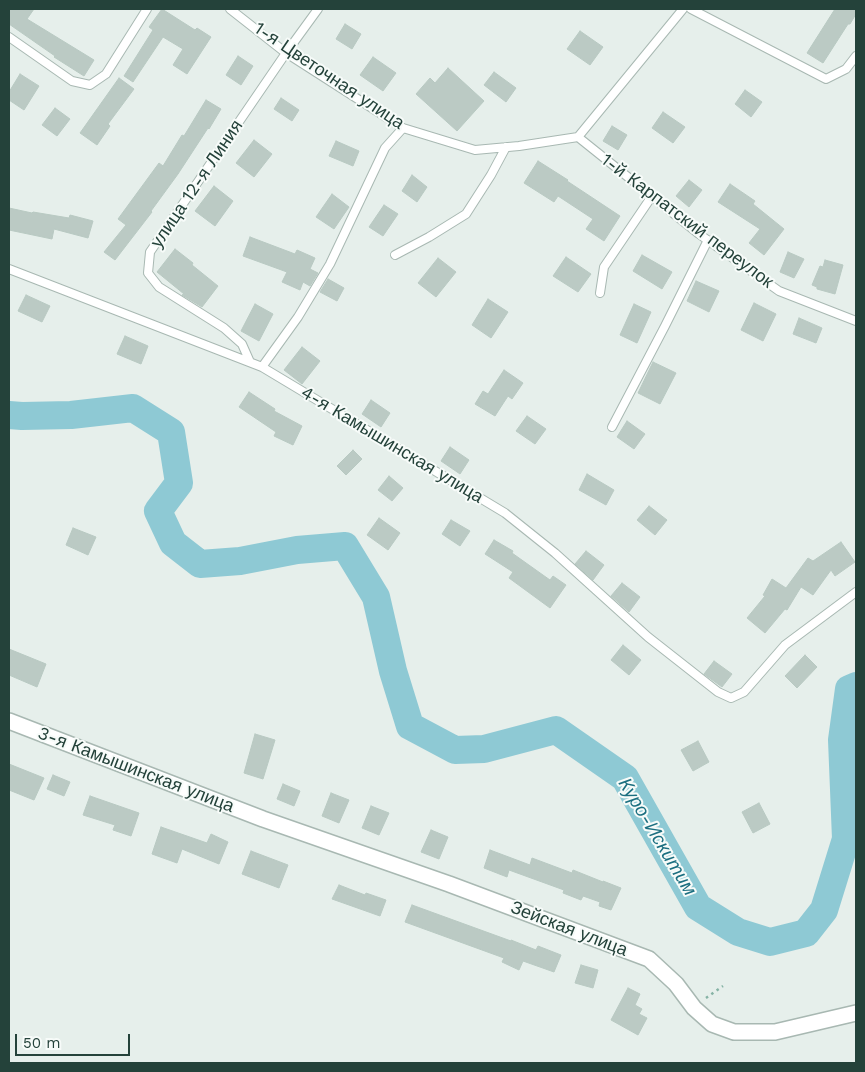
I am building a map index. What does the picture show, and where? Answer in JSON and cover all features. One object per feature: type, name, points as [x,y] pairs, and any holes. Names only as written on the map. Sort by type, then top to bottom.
[{"type":"street","name":"3-я Камышинская улица","points":[[9,722],[263,819]]},
{"type":"street","name":"Зейская улица","points":[[263,819],[449,884],[649,959],[676,984],[694,1008],[712,1024],[734,1032],[775,1032],[856,1013]]},
{"type":"lane","points":[[9,37],[72,81],[90,85],[106,74],[147,9]]},
{"type":"lane","name":"1-я Цветочная улица","points":[[230,9],[286,53],[403,128],[475,150],[578,137]]},
{"type":"lane","name":"улица 12-я Линия","points":[[250,362],[242,344],[224,328],[159,287],[148,273],[150,252],[318,9]]},
{"type":"lane","points":[[578,137],[683,9]]},
{"type":"lane","points":[[691,9],[826,79],[846,68],[856,56]]},
{"type":"lane","points":[[262,367],[298,317],[330,264],[385,148],[403,128]]},
{"type":"lane","name":"1-й Карпатский переулок","points":[[578,137],[708,240],[779,291],[856,321]]},
{"type":"lane","points":[[395,254],[429,237],[466,214],[506,147]]},
{"type":"lane","points":[[600,293],[604,266],[652,196]]},
{"type":"lane","points":[[612,427],[708,240]]},
{"type":"lane","name":"4-я Камышинская улица","points":[[9,269],[262,367],[505,513],[555,553],[648,637],[718,692],[731,698],[744,692],[785,645],[856,592]]},
{"type":"path","points":[[701,1002],[723,986]]},
{"type":"building","points":[[9,9],[34,9],[27,19],[94,60],[84,76],[9,24]]},
{"type":"building","points":[[162,9],[195,30],[197,28],[211,37],[187,74],[173,65],[183,49],[163,37],[133,82],[124,76],[153,30],[149,27]]},
{"type":"building","points":[[835,9],[856,9],[856,14],[823,63],[807,53]]},
{"type":"building","points":[[345,24],[361,34],[352,49],[336,39]]},
{"type":"building","points":[[580,31],[603,47],[590,65],[567,49]]},
{"type":"building","points":[[238,56],[253,66],[241,85],[226,75]]},
{"type":"building","points":[[373,57],[396,73],[383,91],[360,75]]},
{"type":"building","points":[[448,68],[484,101],[457,131],[416,94],[430,78],[435,83]]},
{"type":"building","points":[[494,72],[516,88],[506,102],[484,85]]},
{"type":"building","points":[[20,74],[39,86],[24,110],[9,100],[9,92]]},
{"type":"building","points":[[119,78],[134,89],[108,124],[110,126],[97,145],[80,133]]},
{"type":"building","points":[[745,90],[762,102],[751,117],[735,104]]},
{"type":"building","points":[[281,98],[299,110],[292,121],[274,109]]},
{"type":"building","points":[[206,100],[221,109],[152,212],[115,260],[104,252],[126,225],[118,219],[159,163],[163,166]]},
{"type":"building","points":[[55,108],[70,119],[57,136],[42,125]]},
{"type":"building","points":[[663,112],[685,127],[673,143],[652,128]]},
{"type":"building","points":[[612,126],[627,135],[618,150],[603,141]]},
{"type":"building","points":[[254,140],[272,154],[254,177],[236,163]]},
{"type":"building","points":[[336,141],[359,151],[353,166],[329,156]]},
{"type":"building","points":[[538,161],[620,216],[604,241],[586,229],[593,219],[558,196],[554,202],[524,183]]},
{"type":"building","points":[[412,175],[427,187],[417,202],[402,191]]},
{"type":"building","points":[[689,180],[702,190],[689,207],[676,196]]},
{"type":"building","points":[[730,184],[755,201],[753,204],[784,229],[764,255],[749,243],[760,229],[718,202]]},
{"type":"building","points":[[214,186],[233,201],[215,226],[195,211]]},
{"type":"building","points":[[332,194],[349,207],[334,229],[316,217]]},
{"type":"building","points":[[384,205],[398,214],[383,236],[369,227]]},
{"type":"building","points":[[9,208],[69,218],[70,215],[93,221],[88,238],[54,229],[52,239],[9,230]]},
{"type":"building","points":[[250,237],[295,254],[297,250],[315,258],[310,269],[318,273],[310,286],[303,282],[300,290],[282,282],[287,272],[243,256]]},
{"type":"building","points":[[175,249],[218,286],[202,307],[182,295],[184,294],[157,272]]},
{"type":"building","points":[[788,252],[804,259],[794,278],[780,272]]},
{"type":"building","points":[[642,255],[672,272],[662,289],[633,271]]},
{"type":"building","points":[[566,257],[591,274],[578,292],[553,276]]},
{"type":"building","points":[[438,258],[456,272],[436,297],[418,283]]},
{"type":"building","points":[[825,260],[843,265],[835,294],[817,289],[817,287],[812,285],[820,266],[823,267]]},
{"type":"building","points":[[328,279],[344,288],[337,301],[320,292]]},
{"type":"building","points":[[696,281],[719,291],[709,312],[687,301]]},
{"type":"building","points":[[26,295],[50,306],[42,322],[18,311]]},
{"type":"building","points":[[488,299],[508,312],[491,338],[472,325]]},
{"type":"building","points":[[754,303],[776,314],[763,341],[741,330]]},
{"type":"building","points":[[255,304],[273,314],[259,341],[241,331]]},
{"type":"building","points":[[634,304],[651,312],[637,343],[620,335]]},
{"type":"building","points":[[799,318],[822,328],[816,343],[793,334]]},
{"type":"building","points":[[125,336],[148,346],[141,364],[117,354]]},
{"type":"building","points":[[302,347],[320,361],[302,384],[284,370]]},
{"type":"building","points":[[653,362],[676,373],[660,404],[638,393]]},
{"type":"building","points":[[504,370],[523,383],[512,399],[508,396],[495,416],[475,404],[483,391],[488,394]]},
{"type":"building","points":[[249,392],[275,409],[274,411],[302,426],[293,445],[274,436],[276,432],[239,407]]},
{"type":"building","points":[[371,400],[390,413],[381,427],[362,414]]},
{"type":"building","points":[[527,416],[546,429],[535,444],[516,431]]},
{"type":"building","points":[[627,421],[645,434],[634,449],[617,437]]},
{"type":"building","points":[[450,447],[469,460],[460,474],[441,461]]},
{"type":"building","points":[[353,450],[362,459],[346,475],[337,466]]},
{"type":"building","points":[[587,474],[614,490],[606,505],[579,490]]},
{"type":"building","points":[[389,476],[403,488],[392,501],[378,490]]},
{"type":"building","points":[[649,506],[667,520],[655,535],[637,520]]},
{"type":"building","points":[[379,518],[400,533],[388,550],[367,535]]},
{"type":"building","points":[[451,520],[470,531],[460,546],[442,534]]},
{"type":"building","points":[[73,528],[96,537],[88,555],[66,545]]},
{"type":"building","points":[[494,540],[513,551],[512,553],[550,580],[553,576],[566,585],[550,608],[509,578],[513,572],[485,554]]},
{"type":"building","points":[[841,542],[855,562],[835,576],[831,570],[813,595],[801,587],[787,610],[785,609],[765,633],[747,618],[765,596],[763,595],[772,579],[786,588],[808,558],[813,561]]},
{"type":"building","points":[[586,551],[604,565],[593,580],[575,564]]},
{"type":"building","points":[[622,583],[640,597],[629,612],[611,596]]},
{"type":"building","points":[[623,645],[641,660],[629,675],[611,660]]},
{"type":"building","points":[[9,649],[46,664],[37,687],[9,675]]},
{"type":"building","points":[[805,655],[817,667],[797,688],[785,676]]},
{"type":"building","points":[[714,661],[732,674],[722,687],[704,674]]},
{"type":"building","points":[[255,734],[275,740],[263,779],[244,773]]},
{"type":"building","points":[[698,741],[709,762],[693,771],[681,750]]},
{"type":"building","points":[[9,764],[44,778],[34,800],[9,790]]},
{"type":"building","points":[[53,775],[70,782],[64,796],[47,789]]},
{"type":"building","points":[[283,784],[300,791],[294,806],[277,799]]},
{"type":"building","points":[[331,793],[349,800],[339,823],[322,816]]},
{"type":"building","points":[[90,796],[139,813],[131,836],[113,830],[115,825],[83,815]]},
{"type":"building","points":[[759,803],[770,824],[753,833],[742,812]]},
{"type":"building","points":[[371,806],[389,813],[379,835],[362,828]]},
{"type":"building","points":[[161,827],[207,843],[211,834],[228,842],[219,864],[182,849],[177,863],[152,854]]},
{"type":"building","points":[[431,830],[448,837],[439,859],[421,852]]},
{"type":"building","points":[[490,850],[530,865],[532,858],[572,873],[573,870],[621,888],[611,910],[599,906],[600,902],[583,896],[581,900],[563,893],[564,890],[509,870],[507,877],[484,868]]},
{"type":"building","points":[[251,851],[288,865],[279,888],[242,874]]},
{"type":"building","points":[[339,885],[365,895],[366,893],[386,900],[380,916],[332,899]]},
{"type":"building","points":[[412,905],[536,950],[538,946],[561,955],[554,972],[523,961],[519,970],[502,962],[504,958],[405,922]]},
{"type":"building","points":[[581,965],[598,970],[593,988],[575,983]]},
{"type":"building","points":[[628,988],[640,994],[635,1005],[642,1009],[639,1014],[647,1018],[638,1035],[611,1020]]},
{"type":"waterway","name":"Куро-Искитим","points":[[9,415],[71,415],[133,408],[171,432],[179,483],[158,511],[173,543],[200,564],[240,561],[297,550],[345,546],[376,597],[393,671],[410,726],[455,750],[484,749],[556,730],[625,778],[698,907],[738,932],[770,942],[806,933],[824,910],[846,839],[842,740],[849,689],[856,686]]}]
